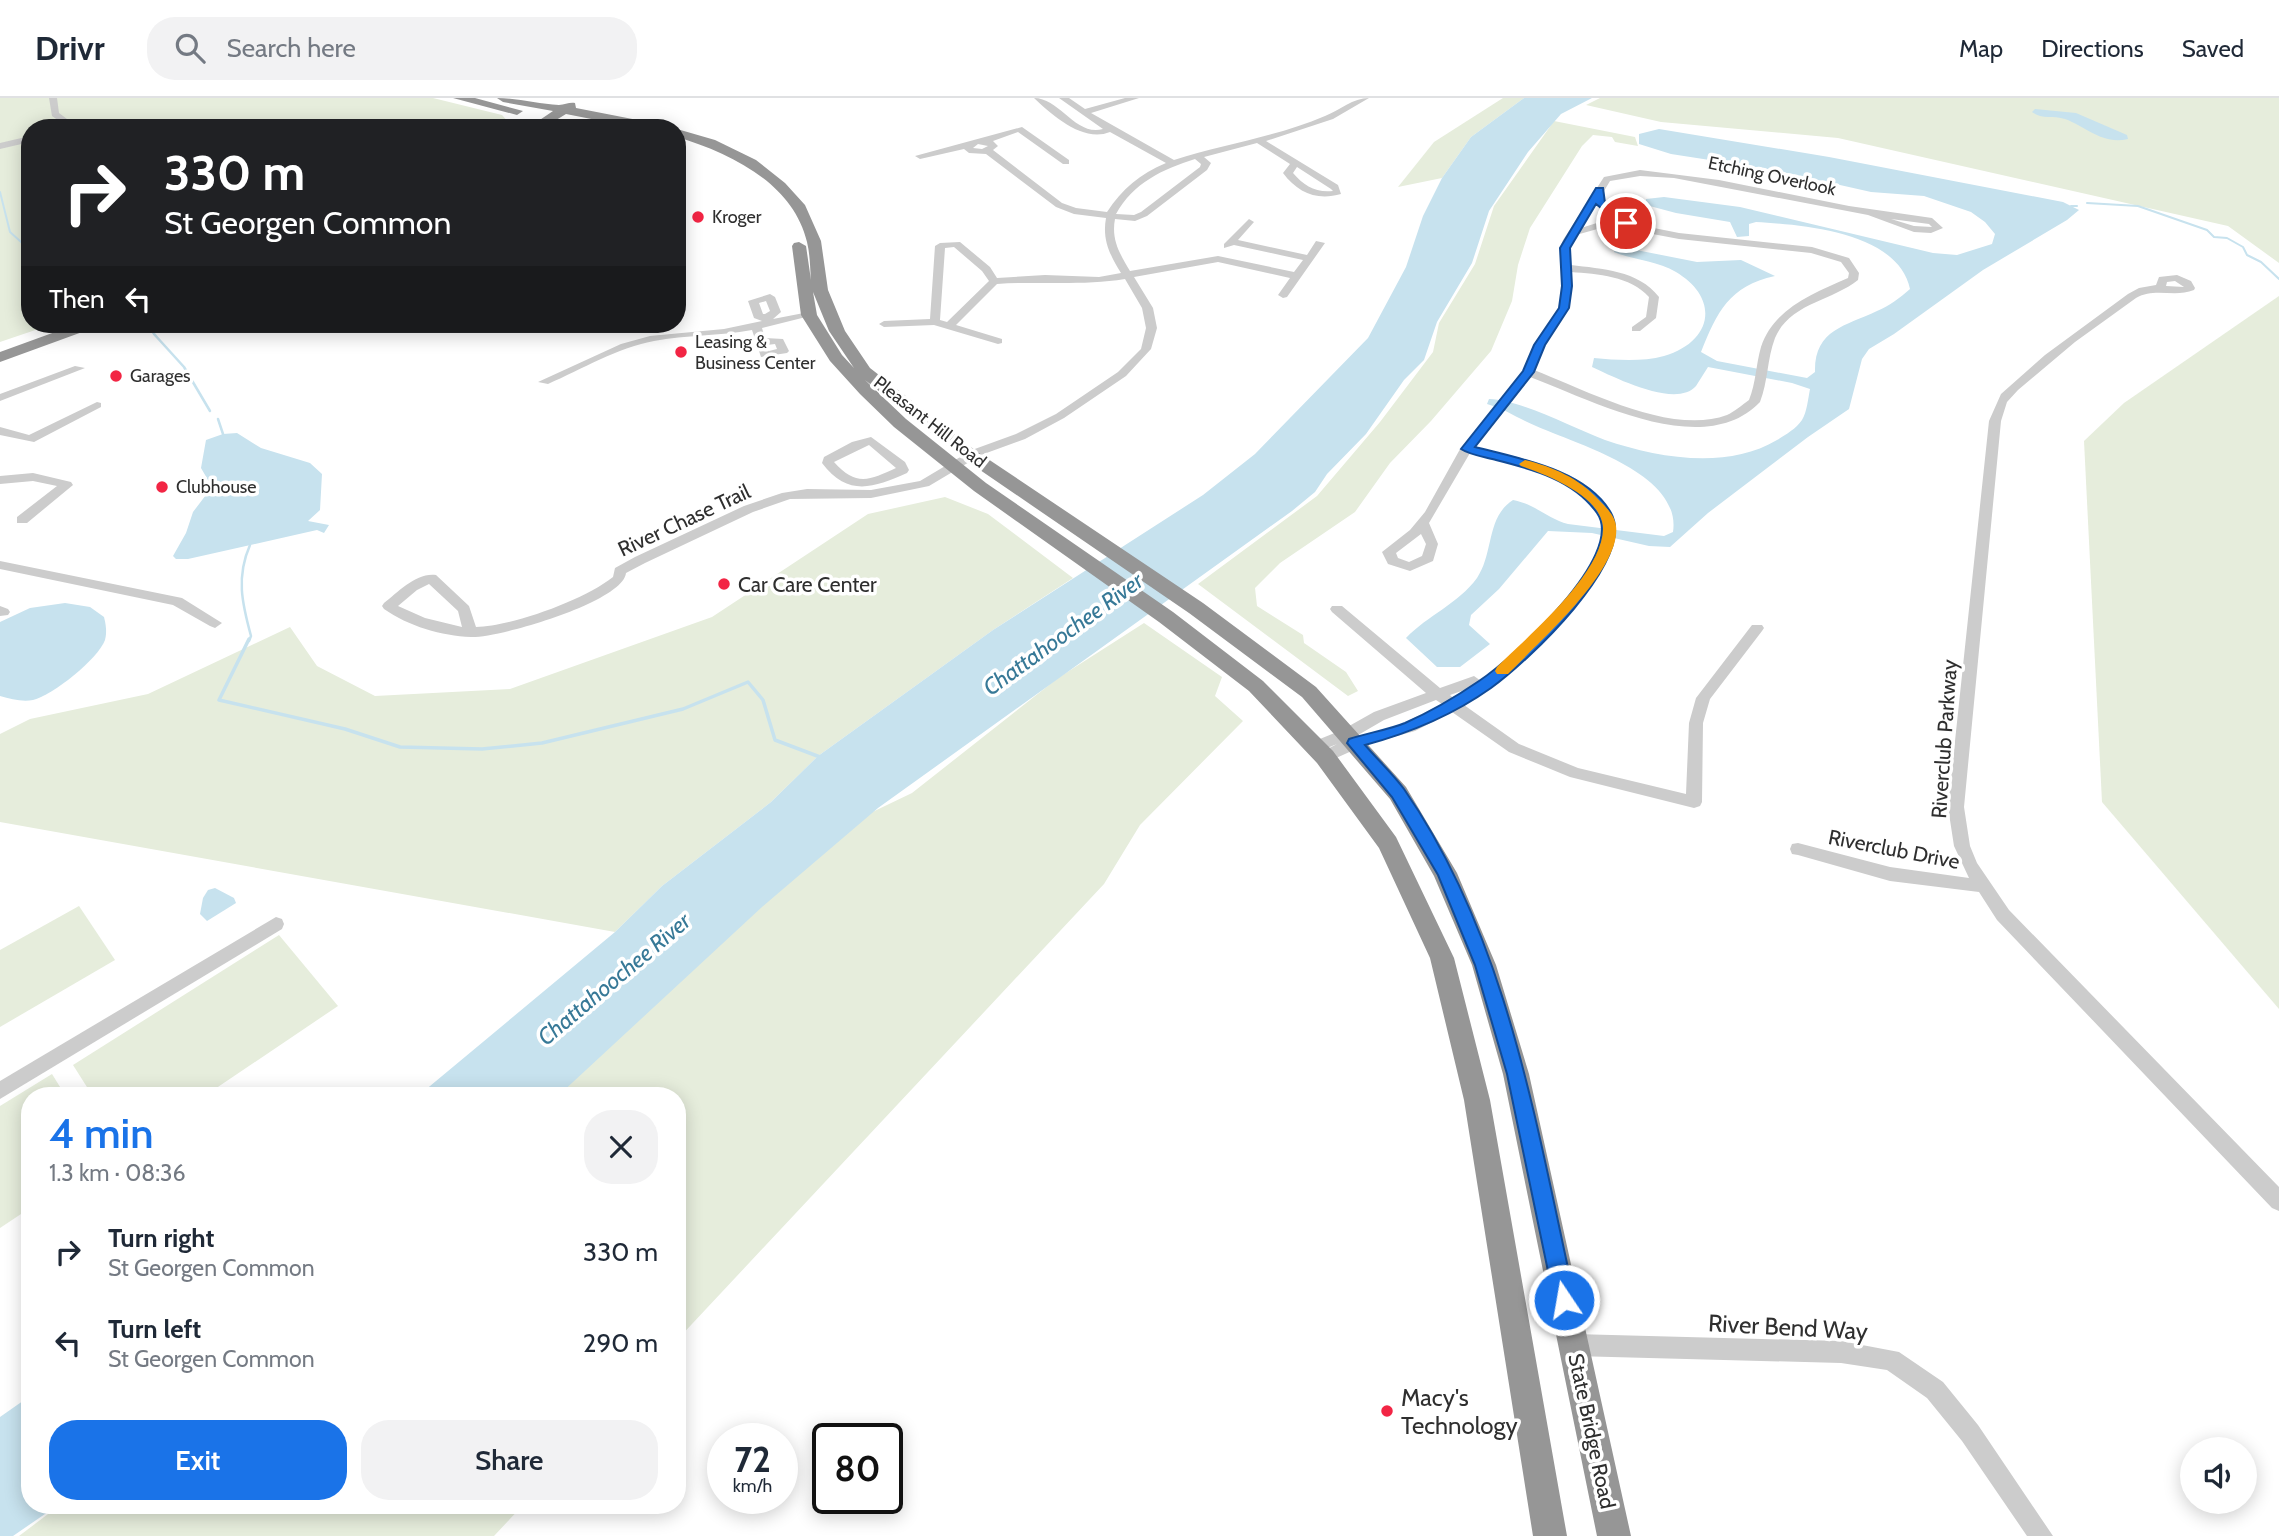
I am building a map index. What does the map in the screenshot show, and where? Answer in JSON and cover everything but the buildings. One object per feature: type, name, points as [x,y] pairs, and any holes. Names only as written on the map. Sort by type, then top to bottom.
[{"type":"highway","points":[[459,98],[522,119]]},
{"type":"highway","points":[[503,98],[578,119]]},
{"type":"highway","points":[[537,119],[581,98]]},
{"type":"highway","points":[[565,104],[623,119]]},
{"type":"highway","name":"Pleasant Hill Road","points":[[686,136],[719,147],[751,163],[780,186],[800,208],[814,240],[820,290],[837,331],[864,371],[915,414],[975,458],[1196,608]]},
{"type":"highway","name":"Pleasant Hill Road","points":[[686,145],[730,162],[763,185],[782,205],[796,230],[809,315],[845,370],[900,423],[958,470],[1070,552],[1166,617],[1256,686],[1320,752]]},
{"type":"highway","points":[[809,315],[823,325],[850,366],[864,371]]},
{"type":"highway","points":[[0,346],[38,333]]},
{"type":"highway","points":[[0,357],[65,333]]},
{"type":"highway","name":"State Bridge Road","points":[[1196,608],[1309,692],[1398,793],[1438,862],[1484,965],[1516,1074],[1614,1536]]},
{"type":"highway","points":[[1320,752],[1388,843],[1442,958],[1477,1100],[1549,1536]]},
{"type":"street","points":[[53,98],[55,114],[62,119]]},
{"type":"street","points":[[1038,98],[1084,131],[1091,133],[1111,129]]},
{"type":"street","points":[[1063,98],[1172,163]]},
{"type":"street","points":[[1084,112],[1135,98]]},
{"type":"street","points":[[1111,216],[1114,207],[1129,189],[1172,163],[1332,116],[1365,98]]},
{"type":"street","points":[[920,156],[957,146],[968,146],[975,152],[1019,129],[1066,162]]},
{"type":"street","points":[[1258,139],[1296,162],[1335,187],[1338,192],[1319,195],[1304,188],[1288,173],[1296,162]]},
{"type":"street","points":[[0,146],[21,141]]},
{"type":"street","points":[[986,146],[1059,205],[1074,211],[1135,218],[1205,168],[1206,163],[1197,156]]},
{"type":"street","name":"Etching Overlook","points":[[1423,523],[1467,449],[1528,372],[1540,345],[1564,308],[1567,268],[1565,248],[1606,179],[1629,173],[1665,174],[1761,189],[1871,213],[1931,221],[1938,228],[1932,231],[1919,229],[1871,213]]},
{"type":"street","points":[[1599,190],[1600,204],[1610,214],[1647,230]]},
{"type":"street","name":"River Chase Trail","points":[[470,631],[464,609],[431,578],[412,587],[389,606],[398,615],[445,628],[480,633],[560,609],[614,585],[619,579],[620,571],[640,560],[785,496],[922,489],[1116,381],[1137,361],[1149,342],[1152,321],[1142,295],[1115,257],[1108,239],[1111,216]]},
{"type":"street","points":[[1218,259],[1250,222]]},
{"type":"street","points":[[1528,372],[1657,419],[1681,423],[1722,421],[1747,410],[1758,394],[1769,337],[1776,324],[1804,303],[1843,284],[1840,273],[1833,264],[1818,255],[1795,248],[1679,236],[1621,225],[1600,225],[1573,233]]},
{"type":"street","points":[[1232,242],[1308,258]]},
{"type":"street","points":[[1283,295],[1320,243]]},
{"type":"street","points":[[935,322],[940,246],[956,244],[985,269],[994,281]]},
{"type":"street","points":[[948,327],[994,281],[1045,278],[1088,280],[1218,259],[1296,276]]},
{"type":"street","points":[[1567,268],[1625,279],[1650,290],[1654,297],[1651,318],[1636,330]]},
{"type":"street","name":"Riverclub Parkway","points":[[2161,286],[2130,297],[2015,386],[1998,407],[1994,421],[1956,807],[1962,846],[1981,886],[2003,915],[2279,1201]]},
{"type":"street","points":[[544,382],[625,346],[654,338],[724,332],[809,315]]},
{"type":"street","points":[[764,322],[761,342],[765,355],[783,351],[779,341]]},
{"type":"street","points":[[884,324],[935,322],[998,341]]},
{"type":"street","points":[[0,398],[79,368]]},
{"type":"street","points":[[0,431],[30,439],[97,405]]},
{"type":"street","points":[[903,470],[869,485],[844,478],[828,460],[856,445],[871,441],[901,465],[922,489]]},
{"type":"street","points":[[1320,752],[1350,739],[1409,727],[1444,699],[1491,680],[1515,661],[1583,589],[1608,534],[1604,512],[1583,489],[1540,467],[1467,449]]},
{"type":"street","points":[[0,480],[33,477],[67,485],[22,520]]},
{"type":"street","points":[[0,565],[177,601],[215,623]]},
{"type":"street","points":[[1337,610],[1444,699],[1488,731],[1544,761],[1614,785],[1694,802],[1696,723],[1703,698],[1756,628]]},
{"type":"street","name":"Riverclub Drive","points":[[1798,849],[1890,874],[1981,886]]},
{"type":"street","points":[[0,1091],[276,924]]},
{"type":"street","name":"River Bend Way","points":[[1574,1345],[1841,1352],[1891,1360],[1935,1390],[1970,1433],[2041,1536]]},
{"type":"green space","points":[[0,98],[433,98],[502,115],[506,119],[21,119],[21,333],[26,333],[0,342]]},
{"type":"green space","points":[[1503,98],[1524,98],[1471,137],[1442,178],[1398,187],[1434,142]]},
{"type":"green space","points":[[1600,98],[2279,98],[2279,263],[2228,226],[1838,138],[1661,122],[1586,105]]},
{"type":"green space","points":[[1554,121],[1635,137],[1638,146],[1615,142],[1612,137],[1593,135],[1582,146],[1530,228],[1518,265],[1512,301],[1491,351],[1431,421],[1390,463],[1355,512],[1280,563],[1255,588],[1257,606],[1303,635],[1304,643],[1346,672],[1358,691],[1348,696],[1198,584],[1317,496],[1380,422],[1433,352],[1439,323],[1475,264],[1494,206]]},
{"type":"green space","points":[[2279,296],[2279,1009],[2102,802],[2084,441],[2124,403]]},
{"type":"green space","points":[[945,497],[988,514],[1073,578],[993,630],[818,756],[771,802],[662,886],[615,932],[0,822],[0,734],[30,719],[148,694],[290,627],[317,666],[375,696],[510,689],[712,617],[868,514]]},
{"type":"green space","points":[[1144,623],[1222,677],[1215,696],[1243,721],[1140,825],[1104,884],[686,1330],[686,1087],[542,1087],[814,840],[912,793],[1058,678]]},
{"type":"green space","points":[[79,906],[115,960],[0,1027],[0,950]]},
{"type":"green space","points":[[279,935],[338,1006],[218,1087],[87,1087],[73,1065]]},
{"type":"green space","points":[[52,1074],[60,1087],[31,1087]]},
{"type":"green space","points":[[21,1093],[21,1214],[0,1228],[0,1106]]},
{"type":"green space","points":[[48,1514],[515,1514],[494,1536],[19,1536]]},
{"type":"water","name":"Chattahoochee River","points":[[1524,98],[1592,98],[1561,114],[1528,152],[1489,211],[1472,263],[1437,322],[1424,360],[1404,380],[1366,434],[1327,474],[1315,492],[878,808],[762,907],[568,1087],[429,1087],[615,932],[662,886],[771,802],[818,756],[993,630],[1203,495],[1255,454],[1368,338],[1406,267],[1423,216],[1442,178],[1471,137]]},
{"type":"water","points":[[2035,109],[2076,113],[2127,135],[2128,139],[2110,140],[2065,119],[2044,117],[2032,112]]},
{"type":"water","points":[[1659,129],[1829,157],[2063,202],[2079,210],[2067,220],[1983,270],[1869,349],[1862,359],[1849,409],[1708,513],[1670,547],[1649,546],[1592,533],[1548,531],[1499,589],[1471,615],[1469,625],[1490,644],[1460,667],[1437,667],[1406,638],[1461,595],[1477,578],[1486,558],[1498,516],[1513,500],[1568,524],[1664,536],[1673,532],[1671,511],[1661,493],[1644,477],[1599,452],[1487,404],[1489,399],[1532,409],[1605,440],[1647,452],[1692,458],[1715,458],[1757,449],[1790,432],[1804,417],[1810,389],[1792,383],[1708,367],[1696,386],[1687,392],[1660,393],[1592,367],[1594,358],[1620,360],[1664,356],[1692,341],[1701,330],[1705,319],[1705,307],[1700,295],[1676,272],[1614,252],[1615,249],[1621,247],[1697,262],[1741,260],[1775,276],[1746,286],[1727,303],[1719,313],[1701,352],[1717,361],[1807,378],[1815,372],[1820,347],[1834,331],[1886,307],[1910,289],[1902,270],[1888,255],[1846,235],[1823,229],[1756,222],[1749,224],[1749,236],[1737,237],[1730,222],[1646,205],[1646,199],[1664,197],[1740,207],[1933,253],[1957,255],[1992,244],[1995,234],[1971,212],[1924,196],[1871,192],[1774,170],[1671,154],[1639,144],[1639,134]]},
{"type":"water","points":[[237,433],[261,448],[310,463],[322,474],[320,510],[308,521],[329,525],[324,533],[317,530],[188,559],[176,559],[173,556],[186,533],[193,512],[212,487],[201,468],[206,440],[223,434]]},
{"type":"water","points":[[65,603],[90,607],[104,617],[106,634],[101,648],[74,675],[42,697],[25,701],[0,696],[0,622],[30,608]]},
{"type":"water","points":[[215,888],[234,898],[236,903],[207,921],[200,914],[203,898],[208,890]]},
{"type":"water","points":[[21,1402],[21,1514],[45,1514],[13,1536],[0,1536],[0,1417]]},
{"type":"waterway","points":[[0,192],[10,232],[21,242]]},
{"type":"waterway","points":[[2087,203],[2138,206],[2207,230],[2214,237],[2227,238],[2243,247],[2247,255],[2261,262],[2279,279]]},
{"type":"waterway","points":[[2071,206],[2077,206]]},
{"type":"waterway","points":[[153,333],[156,336]]},
{"type":"waterway","points":[[154,334],[184,367],[210,411]]},
{"type":"waterway","points":[[218,419],[223,434]]},
{"type":"waterway","points":[[249,641],[251,636],[243,601],[242,579],[250,545]]},
{"type":"waterway","points":[[249,639],[219,700],[345,729],[400,747],[482,749],[542,743],[683,709],[748,682],[763,700],[775,740],[820,757]]},
{"type":"slow traffic","points":[[1502,671],[1515,661],[1583,589],[1605,549],[1610,527],[1604,512],[1583,489],[1555,473],[1525,464]]},
{"type":"place","name":"Kroger","points":[[698,217]]},
{"type":"place","name":"Leasing & Business Center","points":[[681,352]]},
{"type":"place","name":"Garages","points":[[116,376]]},
{"type":"place","name":"Clubhouse","points":[[162,487]]},
{"type":"place","name":"Car Care Center","points":[[724,584]]},
{"type":"place","name":"Macy's Technology","points":[[1387,1411]]},
{"type":"route","points":[[1564,1300],[1516,1074],[1484,965],[1445,873],[1398,793],[1354,743],[1409,727],[1484,685],[1515,661],[1583,589],[1593,572],[1605,549],[1610,527],[1604,512],[1583,489],[1540,467],[1467,449],[1528,372],[1540,345],[1564,308],[1567,286],[1565,248],[1599,190],[1600,204],[1626,223]]}]
